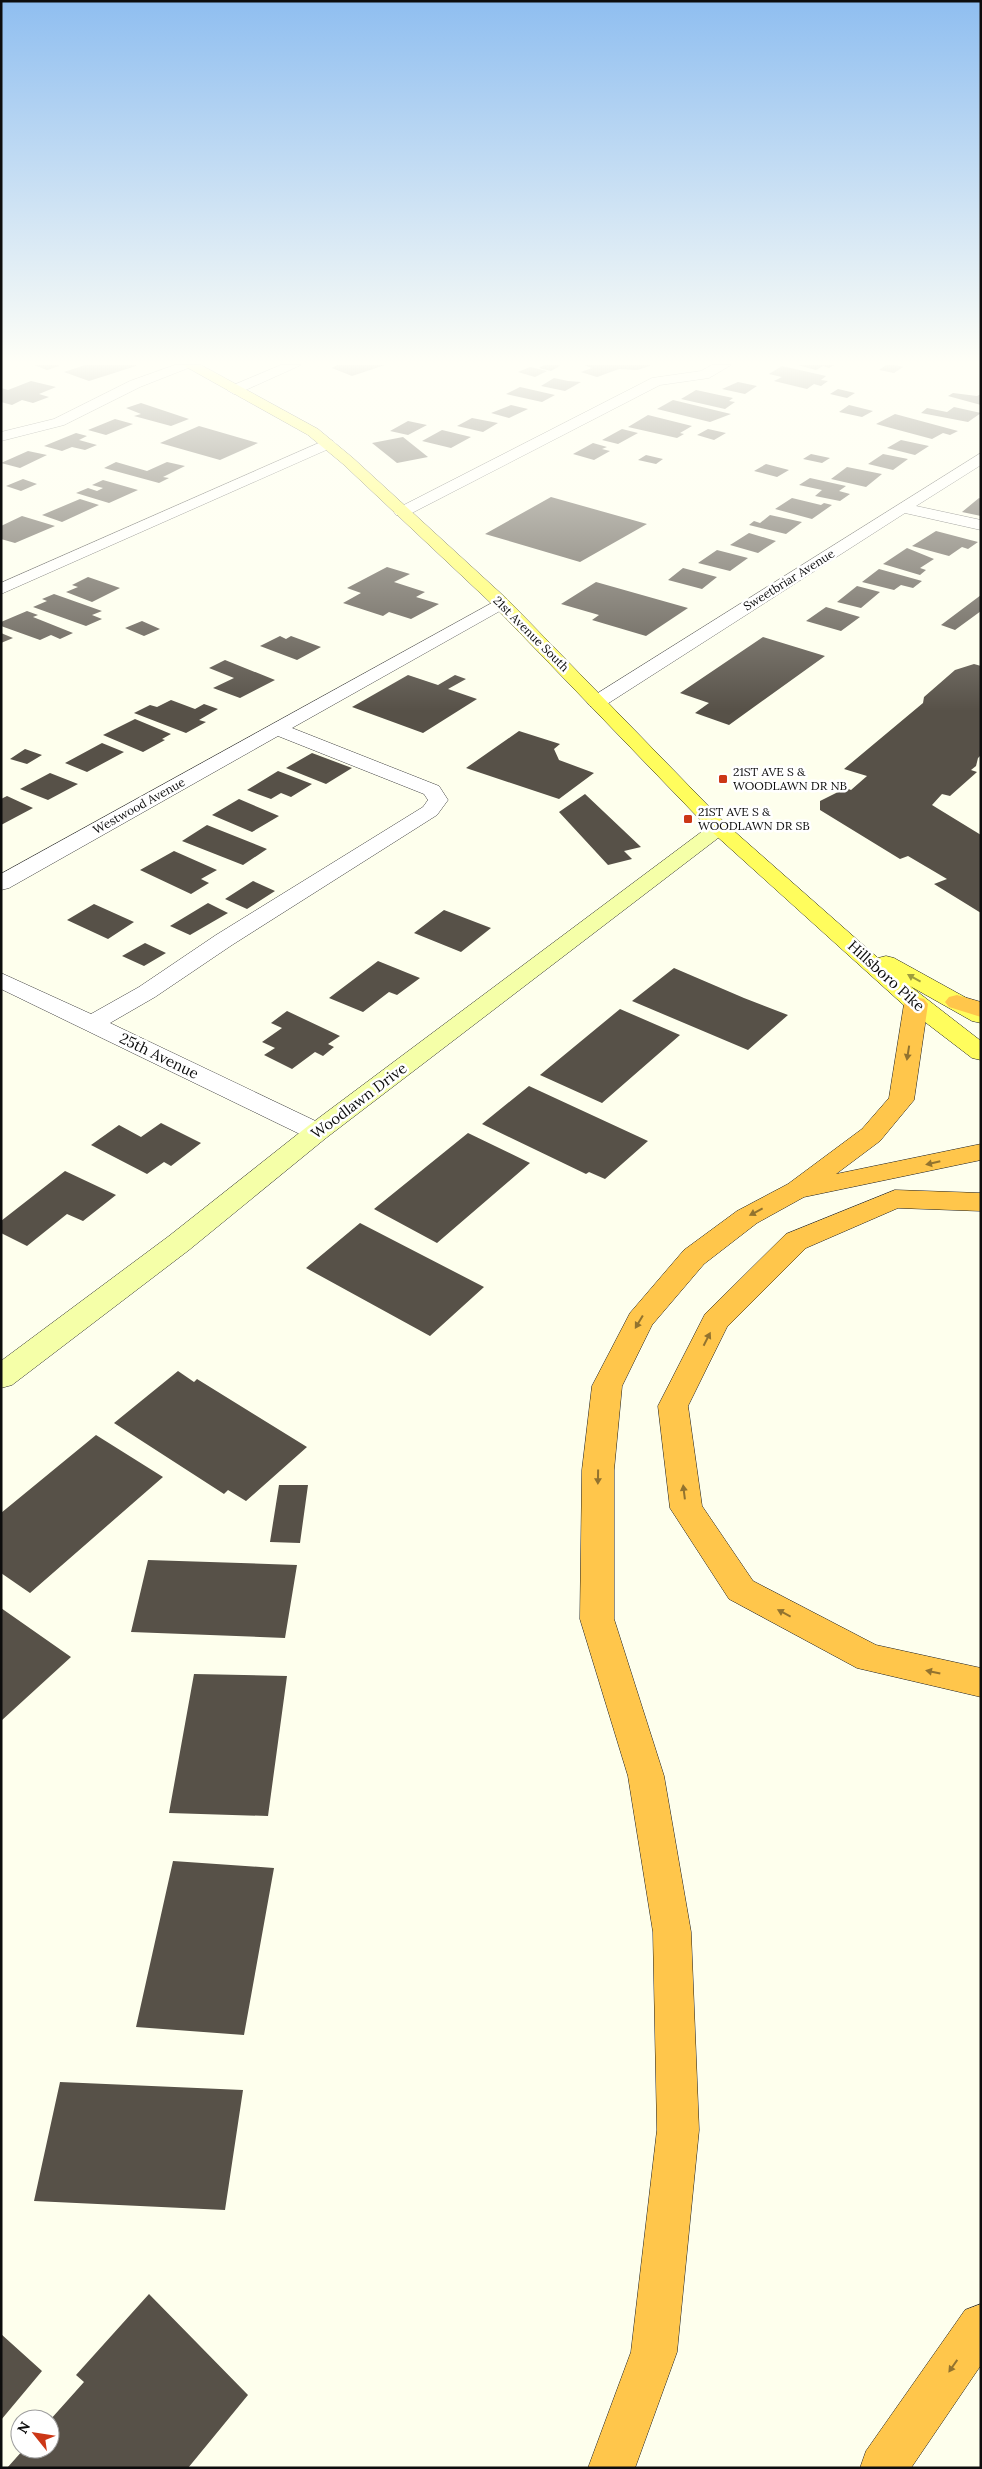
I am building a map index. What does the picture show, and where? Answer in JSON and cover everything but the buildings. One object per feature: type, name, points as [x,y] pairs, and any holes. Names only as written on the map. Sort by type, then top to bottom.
[{"type":"highway","points":[[956,1002],[981,1010]]},
{"type":"highway","points":[[612,2468],[654,2352],[678,2130],[672,1932],[646,1776],[597,1619],[598,1470],[608,1386],[640,1320],[694,1257],[747,1217],[797,1190],[871,1136],[901,1100],[916,1004]]},
{"type":"highway","points":[[797,1190],[981,1152]]},
{"type":"highway","points":[[981,1202],[895,1199],[796,1241],[715,1321],[673,1406],[686,1508],[741,1590],[868,1658],[981,1683]]},
{"type":"highway","points":[[883,2468],[981,2326]]},
{"type":"main road","name":"21st Avenue South","points":[[367,480],[501,603],[719,828],[844,939]]},
{"type":"main road","name":"Woodlawn Drive","points":[[1,1377],[178,1243],[317,1132],[719,828]]},
{"type":"main road","name":"Hillsboro Pike","points":[[844,939],[981,1016]]},
{"type":"main road","name":"Hillsboro Pike","points":[[844,939],[916,1004],[981,1053]]},
{"type":"street","points":[[1,588],[246,480]]},
{"type":"street","points":[[402,512],[464,480]]},
{"type":"street","name":"Sweetbriar Avenue","points":[[597,702],[946,480]]},
{"type":"street","points":[[902,508],[981,525]]},
{"type":"street","name":"Westwood Avenue","points":[[1,883],[501,603]]},
{"type":"street","points":[[92,1024],[147,992],[224,940],[416,821],[430,811],[438,800],[432,790],[277,729]]},
{"type":"street","name":"25th Avenue","points":[[1,980],[317,1132]]},
{"type":"place","name":"21ST AVE S & WOODLAWN DR NB","points":[[723,779]]},
{"type":"place","name":"21ST AVE S & WOODLAWN DR SB","points":[[688,819]]}]
